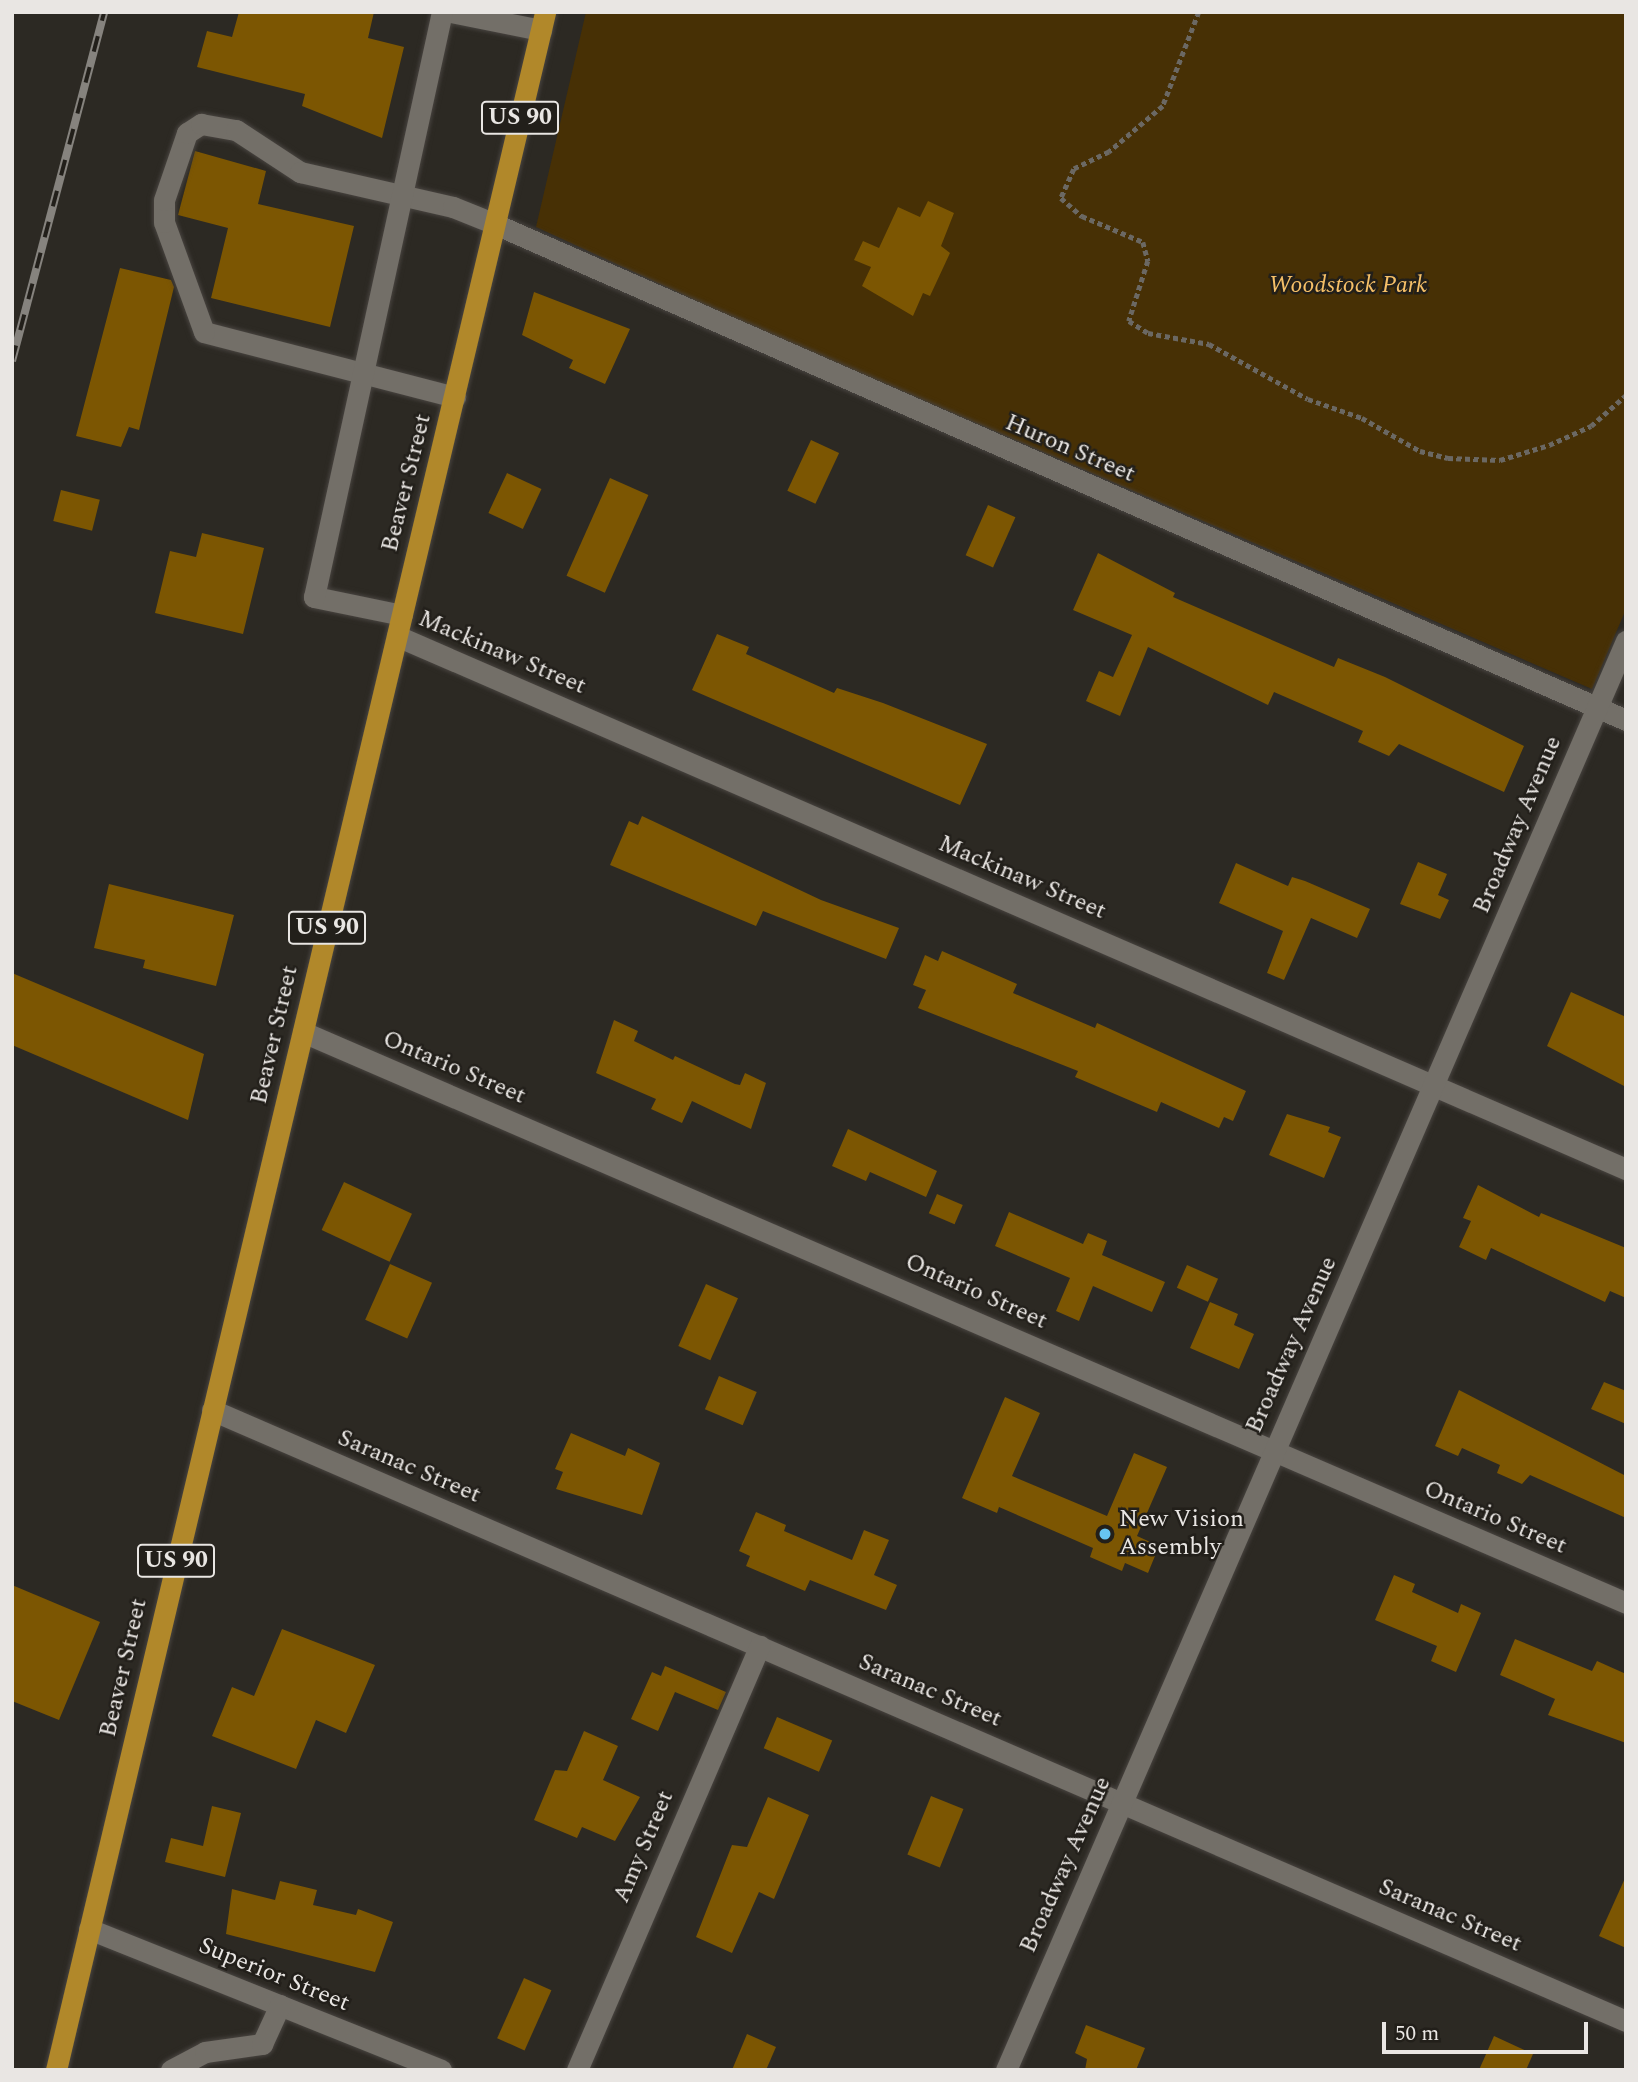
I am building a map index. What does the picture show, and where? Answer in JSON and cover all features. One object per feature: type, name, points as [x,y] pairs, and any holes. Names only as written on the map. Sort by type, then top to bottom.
[{"type":"main road","name":"Beaver Street","points":[[56,2070],[543,21]]},
{"type":"street","points":[[402,615],[314,597],[359,376],[442,12]]},
{"type":"street","points":[[451,12],[543,21]]},
{"type":"street","name":"Huron Street","points":[[359,376],[204,332],[164,222],[164,201],[180,144],[201,124],[236,130],[300,172],[402,195],[495,224],[1626,720]]},
{"type":"street","points":[[359,376],[455,397]]},
{"type":"street","name":"Mackinaw Street","points":[[397,636],[1626,1169]]},
{"type":"street","name":"Broadway Avenue","points":[[1006,2070],[1626,641]]},
{"type":"street","name":"Ontario Street","points":[[303,1032],[1626,1603]]},
{"type":"street","name":"Saranac Street","points":[[212,1410],[1626,2021]]},
{"type":"street","name":"Amy Street","points":[[577,2070],[760,1646]]},
{"type":"street","name":"Superior Street","points":[[89,1930],[441,2070]]},
{"type":"street","points":[[171,2070],[205,2052],[262,2045],[279,2005]]},
{"type":"path","points":[[1199,12],[1163,106],[1109,152],[1074,169],[1060,198],[1082,216],[1143,242],[1148,261],[1129,321],[1148,333],[1209,344],[1308,399],[1362,418],[1420,451],[1448,458],[1500,460],[1549,445],[1591,426],[1626,395]]},
{"type":"green space","name":"Woodstock Park","points":[[586,12],[1626,12],[1626,609],[1592,689],[749,325],[536,227]]},
{"type":"building","points":[[239,12],[374,12],[368,38],[404,47],[382,138],[302,106],[305,94],[197,67],[207,31],[232,37]]},
{"type":"building","points":[[195,151],[266,171],[258,204],[354,226],[330,327],[211,298],[228,228],[178,215]]},
{"type":"building","points":[[928,201],[954,213],[941,246],[950,253],[930,296],[923,293],[913,316],[862,286],[871,267],[854,260],[863,241],[879,248],[898,207],[920,217]]},
{"type":"building","points":[[120,268],[171,280],[174,287],[139,430],[129,427],[121,447],[76,436]]},
{"type":"building","points":[[534,292],[630,329],[605,384],[569,368],[573,360],[522,335]]},
{"type":"building","points":[[811,440],[839,453],[815,504],[787,491]]},
{"type":"building","points":[[507,473],[541,489],[523,529],[488,513]]},
{"type":"building","points":[[610,478],[648,495],[605,593],[566,576]]},
{"type":"building","points":[[61,490],[100,500],[92,531],[53,521]]},
{"type":"building","points":[[988,505],[1015,517],[993,567],[966,555]]},
{"type":"building","points":[[202,533],[264,548],[243,634],[155,613],[170,551],[196,557]]},
{"type":"building","points":[[1098,553],[1175,593],[1173,597],[1334,667],[1338,658],[1385,677],[1524,746],[1504,792],[1399,744],[1389,756],[1358,742],[1363,731],[1274,692],[1268,705],[1148,647],[1120,716],[1086,701],[1099,671],[1113,677],[1132,635],[1073,610]]},
{"type":"building","points":[[717,634],[749,647],[746,654],[834,693],[837,688],[883,703],[987,744],[960,805],[692,690]]},
{"type":"building","points":[[642,816],[821,900],[899,928],[886,959],[763,911],[756,926],[610,865],[629,821],[638,825]]},
{"type":"building","points":[[1418,862],[1447,874],[1438,895],[1449,900],[1440,919],[1400,904]]},
{"type":"building","points":[[1236,863],[1288,886],[1292,877],[1305,881],[1370,909],[1357,938],[1311,918],[1284,980],[1267,973],[1283,931],[1219,903]]},
{"type":"building","points":[[109,884],[234,915],[216,986],[143,968],[145,960],[94,948]]},
{"type":"building","points":[[942,951],[1017,984],[1013,993],[1095,1028],[1097,1023],[1246,1091],[1233,1121],[1224,1117],[1219,1128],[1161,1102],[1157,1112],[1075,1077],[1078,1071],[918,1008],[926,990],[913,985],[925,955],[938,961]]},
{"type":"building","points":[[12,973],[204,1054],[188,1120],[12,1045]]},
{"type":"building","points":[[1571,992],[1626,1017],[1626,1087],[1547,1046]]},
{"type":"building","points":[[614,1020],[638,1031],[634,1041],[673,1060],[675,1056],[735,1084],[740,1085],[745,1073],[766,1083],[751,1129],[692,1101],[682,1123],[651,1109],[656,1099],[596,1073]]},
{"type":"building","points":[[1287,1114],[1330,1127],[1328,1132],[1341,1137],[1324,1178],[1269,1155]]},
{"type":"building","points":[[848,1129],[937,1171],[926,1197],[870,1172],[866,1181],[832,1166]]},
{"type":"building","points":[[344,1182],[412,1214],[390,1262],[322,1230]]},
{"type":"building","points":[[1478,1185],[1539,1217],[1541,1213],[1626,1248],[1626,1298],[1610,1291],[1605,1302],[1491,1248],[1486,1260],[1459,1247],[1471,1221],[1463,1218]]},
{"type":"building","points":[[937,1194],[963,1205],[955,1224],[929,1213]]},
{"type":"building","points":[[1009,1212],[1083,1244],[1088,1233],[1107,1241],[1102,1255],[1165,1282],[1152,1312],[1093,1286],[1079,1321],[1056,1311],[1070,1278],[995,1246]]},
{"type":"building","points":[[390,1264],[432,1283],[407,1338],[365,1320]]},
{"type":"building","points":[[1187,1265],[1218,1279],[1208,1302],[1177,1288]]},
{"type":"building","points":[[706,1284],[738,1298],[710,1360],[678,1346]]},
{"type":"building","points":[[1210,1302],[1238,1314],[1234,1325],[1254,1334],[1239,1369],[1190,1348]]},
{"type":"building","points":[[719,1376],[757,1392],[743,1425],[705,1409]]},
{"type":"building","points":[[1604,1382],[1626,1391],[1626,1424],[1591,1409]]},
{"type":"building","points":[[1459,1390],[1626,1476],[1626,1518],[1530,1475],[1522,1484],[1497,1473],[1500,1465],[1462,1448],[1458,1456],[1435,1446]]},
{"type":"building","points":[[1005,1397],[1040,1413],[1012,1476],[1107,1516],[1134,1453],[1167,1467],[1137,1536],[1159,1546],[1148,1573],[1125,1563],[1122,1571],[1090,1557],[1093,1548],[999,1507],[997,1513],[962,1498]]},
{"type":"building","points":[[571,1433],[625,1456],[628,1448],[660,1463],[642,1515],[556,1489],[563,1472],[555,1469]]},
{"type":"building","points":[[756,1512],[786,1525],[784,1531],[852,1560],[864,1530],[889,1540],[874,1575],[897,1585],[886,1610],[810,1580],[805,1591],[746,1566],[750,1556],[739,1551]]},
{"type":"building","points":[[1394,1575],[1415,1584],[1412,1592],[1458,1613],[1461,1604],[1481,1613],[1456,1672],[1431,1661],[1437,1646],[1375,1620]]},
{"type":"building","points":[[12,1585],[100,1622],[59,1720],[12,1701]]},
{"type":"building","points":[[282,1629],[375,1665],[346,1733],[316,1720],[296,1769],[212,1736],[232,1687],[254,1696]]},
{"type":"building","points":[[1515,1639],[1592,1671],[1597,1661],[1626,1674],[1626,1743],[1548,1715],[1555,1699],[1500,1675]]},
{"type":"building","points":[[665,1666],[726,1692],[718,1710],[675,1692],[658,1731],[631,1719],[652,1672],[661,1676]]},
{"type":"building","points":[[777,1717],[832,1740],[819,1772],[764,1748]]},
{"type":"building","points":[[584,1731],[618,1746],[603,1780],[640,1797],[615,1841],[582,1827],[577,1838],[534,1820],[555,1770],[567,1771]]},
{"type":"building","points":[[931,1796],[963,1809],[940,1868],[907,1854]]},
{"type":"building","points":[[768,1797],[809,1815],[774,1899],[759,1892],[732,1953],[696,1937],[732,1845],[747,1847]]},
{"type":"building","points":[[212,1806],[241,1813],[225,1877],[165,1862],[171,1838],[203,1846]]},
{"type":"building","points":[[1626,1876],[1626,1948],[1599,1936]]},
{"type":"building","points":[[280,1881],[317,1890],[313,1905],[356,1915],[358,1909],[393,1922],[375,1972],[226,1934],[232,1889],[275,1900]]},
{"type":"building","points":[[524,1978],[551,1990],[525,2050],[497,2038]]},
{"type":"building","points":[[1086,2025],[1145,2048],[1136,2070],[1085,2070],[1087,2059],[1075,2053]]},
{"type":"building","points":[[747,2034],[776,2047],[766,2070],[732,2070]]},
{"type":"building","points":[[1494,2036],[1533,2054],[1526,2070],[1479,2070]]},
{"type":"railway","points":[[12,361],[104,12]]},
{"type":"place","name":"New Vision Assembly","points":[[1105,1534]]}]
